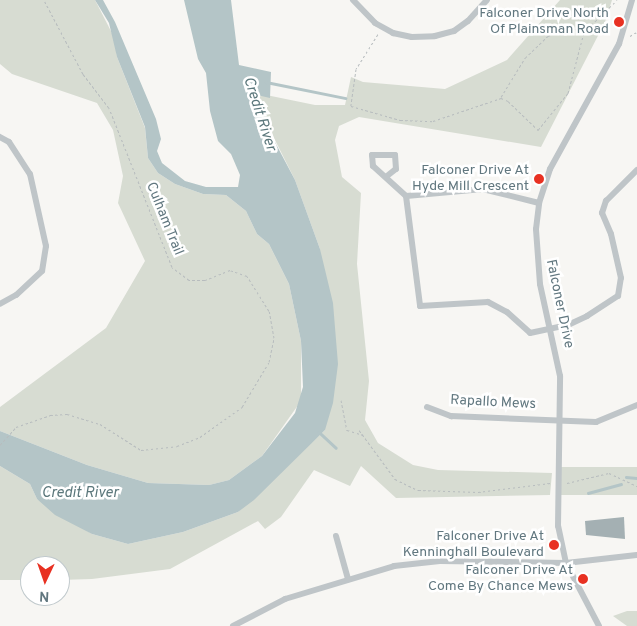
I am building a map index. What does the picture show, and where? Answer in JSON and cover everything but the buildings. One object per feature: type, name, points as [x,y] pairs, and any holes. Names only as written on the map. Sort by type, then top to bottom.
[{"type":"street","points":[[353,0],[382,27],[393,34],[412,37],[436,36],[468,21],[487,0]]},
{"type":"street","name":"Falconer Drive","points":[[599,626],[566,563],[558,526],[560,376],[537,263],[539,203],[558,152],[619,44],[632,0]]},
{"type":"street","points":[[0,138],[8,142],[30,174],[46,246],[42,272],[16,295],[0,304]]},
{"type":"street","points":[[387,176],[406,196],[420,306],[488,302],[506,312],[530,333],[551,330],[587,316],[618,296],[621,278],[611,234],[602,213],[606,201],[637,170]]},
{"type":"street","points":[[406,196],[483,189],[539,203]]},
{"type":"street","name":"Rapallo Mews","points":[[427,407],[451,416],[560,419],[596,422],[637,405]]},
{"type":"street","points":[[336,536],[348,579]]},
{"type":"street","points":[[233,626],[285,599],[394,566],[440,561],[566,563],[637,555]]},
{"type":"path","name":"Culham Trail","points":[[0,445],[16,427],[50,415],[66,414],[100,424],[141,450],[178,446],[200,437],[242,407],[269,362],[274,338],[269,311],[247,276],[230,270],[205,280],[189,280],[172,267],[110,108],[83,74],[44,0]]},
{"type":"path","points":[[501,98],[508,101],[538,130],[568,93],[584,32],[617,0]]},
{"type":"path","points":[[382,27],[356,69],[351,106],[400,120],[433,121],[501,98],[525,58],[548,36],[569,27],[584,32]]},
{"type":"path","points":[[341,400],[347,430],[364,435]]},
{"type":"path","points":[[360,430],[395,479],[418,490],[478,492],[558,483],[609,473],[637,486]]},
{"type":"shaded area","points":[[0,0],[95,0],[115,39],[117,57],[145,128],[148,158],[158,173],[175,184],[203,194],[226,195],[246,211],[257,234],[269,244],[289,284],[301,341],[301,401],[262,456],[229,480],[209,485],[148,483],[87,465],[0,431],[0,407],[106,328],[145,261],[118,203],[123,176],[113,130],[97,103],[12,74],[0,64]]},
{"type":"shaded area","points":[[560,0],[612,0],[605,22],[541,147],[359,117],[339,126],[335,140],[342,177],[361,193],[357,264],[369,381],[365,420],[378,443],[413,465],[438,470],[552,473],[550,495],[396,498],[361,466],[350,486],[314,470],[281,517],[265,529],[258,521],[170,569],[92,579],[70,580],[70,556],[20,556],[20,580],[0,580],[0,466],[30,484],[37,499],[92,534],[128,544],[183,532],[238,512],[325,430],[320,249],[295,180],[251,92],[315,105],[345,105],[351,77],[363,82],[445,89],[507,60]]},
{"type":"shaded area","points":[[560,467],[637,467],[637,495],[560,495]]},
{"type":"shaded area","points":[[627,611],[637,611],[637,626],[627,626],[613,616]]},
{"type":"water","name":"Credit River","points":[[95,0],[103,0],[115,22],[156,119],[161,139],[157,151],[162,163],[185,181],[206,187],[238,187],[240,175],[231,154],[218,141],[210,111],[206,73],[198,59],[184,0],[231,0],[239,65],[271,72],[270,98],[249,93],[295,180],[320,249],[333,303],[338,364],[333,403],[325,430],[254,500],[238,512],[183,532],[128,544],[92,534],[55,515],[37,499],[30,484],[0,466],[0,431],[87,465],[148,483],[209,485],[229,480],[262,456],[295,413],[303,387],[301,341],[289,284],[269,244],[257,234],[246,211],[226,195],[203,194],[175,184],[158,173],[148,158],[145,127],[117,57],[109,23]]},
{"type":"waterway","points":[[266,82],[345,98]]},
{"type":"waterway","points":[[319,432],[336,448]]},
{"type":"waterway","points":[[626,477],[637,478]]},
{"type":"waterway","points":[[588,493],[621,484]]},
{"type":"place","name":"Falconer Drive North Of Plainsman Road","points":[[619,22]]},
{"type":"place","name":"Falconer Drive At Hyde Mill Crescent","points":[[539,179]]},
{"type":"place","name":"Falconer Drive At Kenninghall Boulevard","points":[[554,545]]},
{"type":"place","name":"Falconer Drive At Come By Chance Mews","points":[[583,579]]}]
